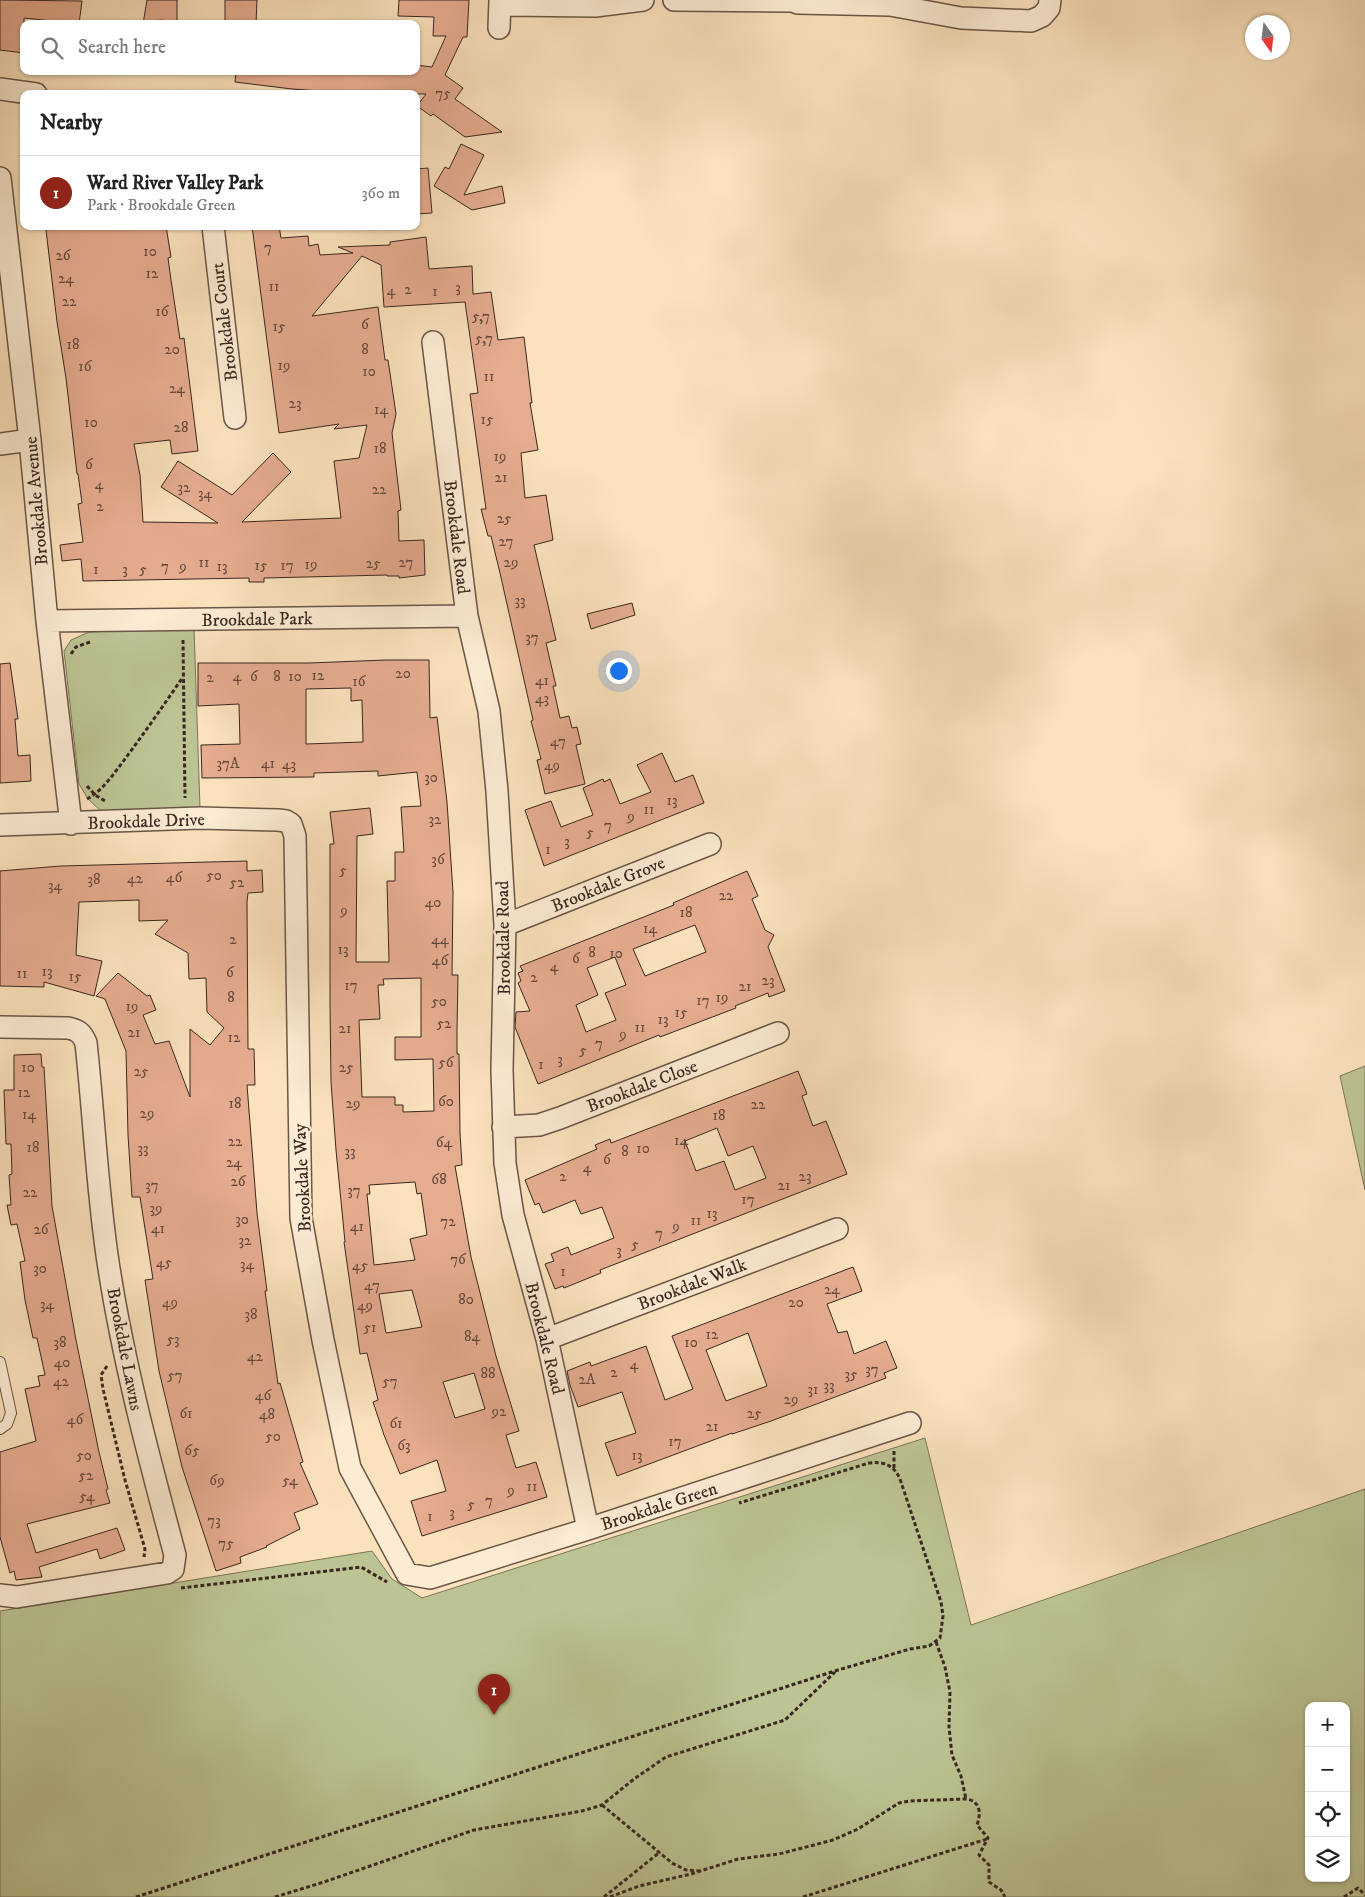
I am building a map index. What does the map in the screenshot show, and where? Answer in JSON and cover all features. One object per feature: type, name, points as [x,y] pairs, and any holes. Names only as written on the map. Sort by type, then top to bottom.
[{"type":"street","points":[[499,28],[500,2],[595,6],[643,0]]},
{"type":"street","points":[[674,0],[793,1],[798,3],[890,5],[961,18],[1031,21],[1042,16],[1049,8],[1050,0]]},
{"type":"street","points":[[0,89],[20,92]]},
{"type":"street","name":"Brookdale Avenue","points":[[0,178],[30,440],[47,621],[70,817]]},
{"type":"street","name":"Brookdale Court","points":[[213,230],[235,418]]},
{"type":"street","name":"Brookdale Road","points":[[433,342],[467,616],[489,711],[497,791],[505,925],[502,1070],[505,1163],[513,1215],[547,1339],[588,1530]]},
{"type":"street","points":[[0,444],[30,440]]},
{"type":"street","name":"Brookdale Park","points":[[47,621],[467,616]]},
{"type":"street","name":"Brookdale Drive","points":[[0,825],[70,817],[278,820],[291,824]]},
{"type":"street","name":"Brookdale Way","points":[[291,824],[295,836],[301,1218],[323,1340],[350,1468],[407,1574]]},
{"type":"street","name":"Brookdale Grove","points":[[505,925],[710,844]]},
{"type":"street","name":"Brookdale Lawns","points":[[0,1027],[68,1028],[77,1030],[83,1035],[86,1043],[96,1161],[108,1263],[143,1436],[175,1555],[173,1569],[167,1573],[17,1597],[0,1595]]},
{"type":"street","name":"Brookdale Close","points":[[504,1127],[539,1125],[560,1118],[778,1033]]},
{"type":"street","name":"Brookdale Walk","points":[[547,1339],[837,1229]]},
{"type":"street","name":"Brookdale Green","points":[[407,1574],[430,1578],[588,1530],[910,1424]]},
{"type":"lane","points":[[0,1362],[11,1413],[8,1424],[0,1429]]},
{"type":"path","points":[[178,802],[186,801],[183,640],[194,619]]},
{"type":"path","points":[[174,640],[183,640]]},
{"type":"path","points":[[69,658],[76,647],[89,642],[99,642]]},
{"type":"path","points":[[70,817],[95,795],[150,726],[183,676]]},
{"type":"path","points":[[86,785],[95,795],[103,800],[110,801]]},
{"type":"path","points":[[111,1362],[101,1375],[114,1438],[145,1549],[146,1555],[138,1562]]},
{"type":"path","points":[[136,1897],[838,1670],[910,1649],[929,1646],[936,1642],[942,1632],[941,1602],[900,1479],[894,1468],[886,1464],[869,1463],[736,1504]]},
{"type":"path","points":[[175,1589],[362,1567],[397,1587],[407,1574]]},
{"type":"path","points":[[936,1642],[945,1667],[950,1692],[949,1727],[952,1755],[961,1776],[966,1799]]},
{"type":"path","points":[[275,1897],[474,1830],[582,1811],[602,1805],[634,1779],[666,1757],[785,1720],[838,1670]]},
{"type":"path","points":[[610,1897],[639,1886],[705,1871],[738,1859],[779,1854],[833,1840],[858,1829],[899,1803],[909,1801],[972,1800],[978,1806],[980,1815],[977,1825],[988,1838]]},
{"type":"path","points":[[602,1805],[672,1863],[686,1870],[705,1871]]},
{"type":"path","points":[[803,1897],[988,1838]]},
{"type":"path","points":[[988,1838],[979,1855],[989,1865],[989,1882],[1001,1890],[1005,1897]]},
{"type":"path","points":[[604,1897],[660,1852]]},
{"type":"path","points":[[1344,1897],[1358,1888],[1365,1894]]},
{"type":"green space","points":[[194,628],[200,808],[101,811],[88,799],[79,784],[64,651],[71,640],[89,632]]},
{"type":"green space","points":[[1365,1066],[1365,1190],[1340,1076]]},
{"type":"green space","points":[[925,1438],[971,1625],[1365,1489],[1365,1897],[0,1897],[0,1611],[372,1551],[392,1579],[422,1598]]},
{"type":"building","points":[[0,0],[82,1],[80,20],[24,18],[24,20],[20,20],[20,52],[0,50]]},
{"type":"building","points":[[147,0],[177,0],[177,20],[144,20]]},
{"type":"building","points":[[225,0],[257,0],[256,20],[225,20]]},
{"type":"building","points":[[399,0],[469,0],[467,37],[463,37],[445,75],[463,88],[455,99],[502,132],[465,137],[433,114],[431,116],[420,108],[420,102],[426,94],[420,94],[420,90],[306,90],[235,82],[236,75],[420,75],[420,66],[432,67],[446,36],[433,36],[434,17],[398,16]]},
{"type":"building","points":[[461,144],[484,155],[464,195],[502,186],[505,203],[472,210],[434,186],[445,167],[449,169]]},
{"type":"building","points":[[428,168],[432,213],[420,214],[420,169]]},
{"type":"building","points":[[46,230],[167,230],[171,257],[168,258],[171,280],[180,339],[184,338],[198,451],[172,454],[170,440],[134,444],[140,475],[143,522],[218,523],[161,487],[178,461],[232,495],[273,453],[291,472],[242,522],[341,518],[334,461],[359,458],[367,425],[334,429],[339,424],[279,433],[253,230],[280,230],[281,238],[308,236],[309,246],[318,244],[320,255],[353,253],[338,247],[390,245],[390,242],[426,237],[429,269],[472,266],[473,294],[491,292],[498,340],[524,337],[532,403],[530,403],[538,450],[521,453],[525,498],[546,495],[553,540],[534,545],[556,640],[546,643],[556,686],[553,686],[560,718],[569,716],[572,728],[577,727],[581,744],[576,745],[585,784],[545,794],[537,760],[541,759],[531,721],[533,720],[500,573],[491,536],[488,536],[481,509],[486,509],[470,394],[478,393],[465,302],[384,307],[381,265],[362,256],[312,316],[378,307],[385,360],[388,360],[396,414],[392,433],[401,510],[398,511],[399,541],[424,540],[425,575],[399,578],[399,576],[387,575],[264,578],[264,582],[249,582],[249,578],[83,581],[81,559],[62,561],[60,545],[83,542],[78,504],[82,503]]},
{"type":"building","points":[[632,603],[635,615],[591,629],[587,614]]},
{"type":"building","points":[[429,660],[430,718],[437,717],[447,802],[453,892],[452,975],[458,975],[457,1054],[459,1054],[462,1165],[455,1166],[471,1257],[496,1356],[519,1431],[506,1435],[516,1468],[536,1462],[547,1497],[422,1536],[411,1501],[446,1491],[437,1460],[400,1474],[373,1402],[378,1400],[367,1353],[360,1354],[344,1242],[336,1150],[331,1082],[330,1003],[330,844],[334,844],[330,812],[370,808],[373,834],[357,836],[356,962],[389,962],[387,881],[395,881],[395,852],[404,852],[401,807],[421,806],[417,772],[378,776],[378,771],[314,773],[314,777],[202,778],[201,745],[240,744],[239,704],[198,706],[198,663]],"holes":[[[351,688],[351,701],[362,700],[363,742],[306,744],[306,689]],[[421,978],[421,1037],[395,1037],[395,1060],[433,1059],[434,1111],[403,1112],[403,1105],[395,1105],[395,1097],[362,1097],[359,1020],[380,1019],[378,985],[384,985],[383,979]],[[415,1182],[417,1194],[421,1193],[427,1235],[410,1239],[415,1260],[374,1265],[367,1194],[370,1194],[369,1185]],[[412,1290],[422,1327],[386,1333],[379,1294]],[[474,1373],[485,1409],[455,1418],[443,1382]]]},
{"type":"building","points":[[10,663],[18,719],[15,719],[18,756],[30,755],[31,781],[0,783],[0,664]]},
{"type":"building","points":[[662,753],[675,782],[693,775],[704,803],[544,866],[525,810],[551,801],[561,827],[593,815],[583,788],[603,779],[604,782],[610,779],[620,804],[651,792],[637,765]]},
{"type":"building","points":[[247,861],[247,871],[262,870],[263,892],[248,893],[247,902],[248,1049],[254,1049],[255,1085],[247,1085],[257,1213],[267,1291],[265,1291],[278,1384],[280,1383],[303,1462],[300,1463],[318,1504],[294,1513],[300,1529],[267,1547],[240,1557],[241,1563],[216,1571],[182,1467],[159,1371],[145,1280],[153,1279],[140,1197],[132,1197],[126,1051],[105,999],[96,996],[118,973],[147,996],[150,995],[156,1010],[143,1015],[155,1044],[169,1041],[190,1097],[190,1029],[210,1045],[224,1028],[207,1012],[206,978],[189,979],[188,953],[155,934],[168,920],[139,921],[139,900],[79,902],[76,955],[102,961],[94,996],[44,982],[44,987],[0,986],[0,871],[61,866]]},
{"type":"building","points":[[747,871],[758,896],[752,899],[765,930],[774,935],[768,947],[785,991],[769,997],[768,993],[735,1006],[736,1008],[660,1037],[659,1035],[538,1084],[515,1027],[516,1012],[530,1011],[518,983],[521,981],[518,973],[523,971],[520,966],[674,905],[673,903]],"holes":[[[695,925],[706,952],[645,976],[633,949]],[[615,957],[626,985],[605,993],[616,1020],[586,1032],[576,1005],[598,995],[587,968]]]},
{"type":"building","points":[[41,1054],[42,1067],[44,1067],[52,1206],[76,1340],[110,1503],[27,1524],[36,1553],[117,1528],[125,1550],[100,1559],[97,1549],[39,1567],[42,1577],[16,1580],[14,1571],[10,1573],[0,1537],[0,1452],[36,1441],[25,1389],[40,1386],[38,1376],[45,1375],[37,1338],[33,1338],[25,1300],[20,1262],[25,1261],[17,1224],[11,1225],[7,1205],[11,1205],[9,1175],[12,1174],[11,1144],[6,1144],[4,1090],[14,1090],[14,1055]]},
{"type":"building","points":[[798,1071],[807,1094],[802,1096],[813,1126],[826,1121],[847,1174],[600,1270],[601,1273],[564,1288],[563,1286],[555,1289],[545,1264],[554,1261],[551,1254],[568,1247],[571,1255],[614,1238],[602,1207],[581,1214],[575,1200],[543,1213],[539,1203],[535,1205],[525,1180],[597,1149],[595,1145],[610,1139],[611,1143]],"holes":[[[717,1128],[728,1156],[753,1146],[766,1178],[735,1190],[724,1161],[696,1171],[685,1141]]]},
{"type":"building","points":[[853,1267],[862,1291],[827,1304],[838,1333],[847,1331],[854,1354],[886,1341],[897,1368],[884,1373],[886,1378],[617,1476],[605,1443],[636,1433],[622,1392],[578,1407],[567,1371],[590,1362],[591,1366],[646,1346],[665,1400],[693,1389],[672,1336]],"holes":[[[748,1333],[767,1386],[726,1401],[706,1350]]]},
{"type":"place","name":"Ward River Valley Park","points":[[494,1715]]}]
